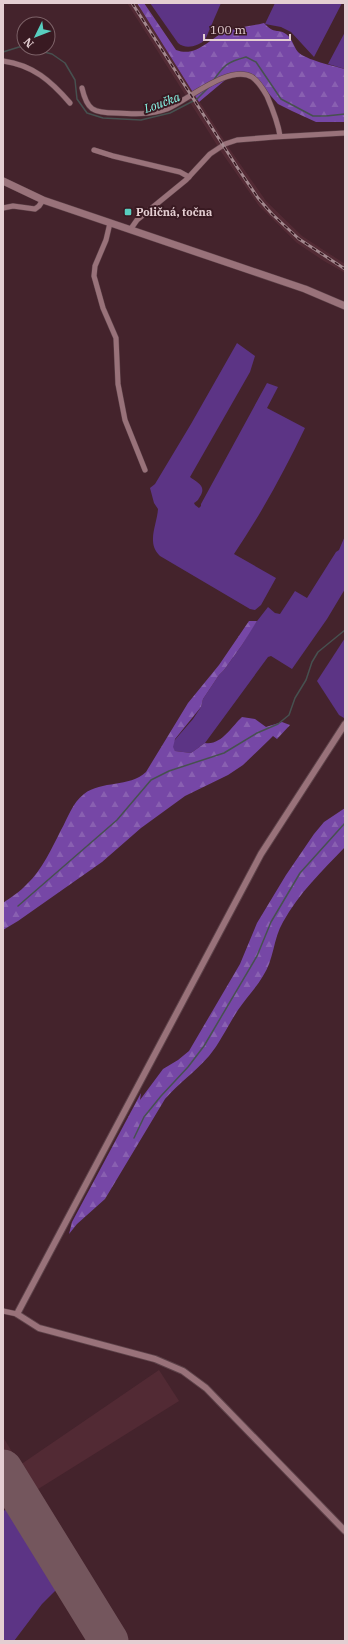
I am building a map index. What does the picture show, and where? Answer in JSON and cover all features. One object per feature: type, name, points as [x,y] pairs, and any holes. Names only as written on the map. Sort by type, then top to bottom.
[{"type":"main road","points":[[3,181],[43,200],[305,289],[345,306]]},
{"type":"street","points":[[3,61],[19,65],[42,76],[56,87],[70,103]]},
{"type":"street","points":[[82,88],[87,103],[95,111],[120,113],[149,112],[167,108],[220,80],[238,75],[248,76],[255,80],[262,88],[276,115],[280,136]]},
{"type":"street","points":[[130,230],[137,220],[189,178],[210,154],[225,144],[237,140],[280,136],[345,133]]},
{"type":"street","points":[[94,150],[119,158],[177,171],[189,178]]},
{"type":"street","points":[[3,208],[13,206],[35,209],[40,206],[43,200]]},
{"type":"street","points":[[110,223],[106,240],[95,266],[94,276],[103,308],[116,338],[118,384],[125,420],[135,450],[145,470]]},
{"type":"street","points":[[17,1314],[261,854],[345,724]]},
{"type":"street","points":[[3,1311],[17,1314],[39,1328],[156,1359],[183,1371],[206,1388],[345,1531]]},
{"type":"shaded area","points":[[127,3],[137,3],[229,148],[266,201],[302,236],[345,264],[345,273],[297,243],[259,206],[222,153]]},
{"type":"shaded area","points":[[150,3],[221,3],[205,40],[199,44],[188,47],[178,43]]},
{"type":"shaded area","points":[[275,3],[342,3],[314,57],[291,32],[281,27],[265,24]]},
{"type":"shaded area","points":[[345,32],[345,69],[328,64]]},
{"type":"shaded area","points":[[237,343],[255,356],[250,372],[190,477],[200,484],[202,489],[201,495],[194,503],[195,505],[199,508],[201,506],[267,383],[278,387],[267,408],[305,428],[289,461],[254,524],[234,554],[276,578],[261,605],[255,610],[250,609],[160,556],[156,551],[153,540],[158,509],[154,503],[150,488],[155,484],[191,424]]},
{"type":"shaded area","points":[[345,536],[345,589],[327,619],[292,669],[271,656],[268,657],[205,743],[191,753],[175,751],[172,747],[173,742],[193,719],[201,707],[203,699],[219,675],[268,607],[275,613],[280,614],[295,591],[307,598],[336,552],[339,550]]},
{"type":"shaded area","points":[[345,638],[344,718],[339,715],[317,681]]},
{"type":"shaded area","points":[[159,1370],[179,1401],[35,1491],[128,1641],[92,1641],[10,1506],[3,1510],[3,1437],[20,1465]]},
{"type":"shaded area","points":[[8,1509],[15,1516],[58,1588],[42,1604],[14,1641],[3,1641],[3,1511]]},
{"type":"green space","points":[[137,3],[144,3],[176,50],[183,52],[197,49],[221,34],[236,28],[264,23],[273,30],[283,32],[290,38],[298,52],[307,58],[345,69],[345,122],[316,122],[292,111],[278,104],[255,78],[230,76],[199,102]]},
{"type":"green space","points":[[249,621],[257,621],[242,645],[203,699],[201,707],[175,739],[173,747],[175,751],[191,753],[205,743],[211,743],[221,738],[242,717],[255,719],[266,727],[282,722],[290,725],[277,739],[273,736],[243,765],[228,775],[185,796],[141,828],[102,862],[3,930],[3,903],[21,890],[42,866],[76,802],[84,794],[91,790],[132,780],[146,772],[188,703],[219,665]]},
{"type":"green space","points":[[345,808],[345,847],[311,883],[289,911],[277,935],[267,970],[238,1010],[209,1056],[165,1099],[105,1199],[77,1224],[69,1234],[72,1222],[141,1093],[140,1100],[163,1069],[189,1051],[240,964],[257,923],[286,875],[324,822]]},
{"type":"waterway","name":"Loučka","points":[[3,52],[16,48]]},
{"type":"waterway","name":"Loučka","points":[[55,56],[65,63],[75,80],[77,99],[87,113],[103,118],[141,120],[170,113],[197,99],[209,87]]},
{"type":"waterway","name":"Loučka","points":[[213,81],[226,65],[246,57],[256,62],[281,99],[313,116],[345,114]]},
{"type":"waterway","points":[[18,906],[117,820],[151,780],[169,771],[224,753],[257,733],[278,724],[289,715],[295,698],[306,680],[312,662],[318,652],[345,630]]},
{"type":"waterway","points":[[134,1138],[144,1117],[188,1067],[204,1046],[257,956],[271,922],[300,873],[345,823]]},
{"type":"runway","points":[[3,1469],[109,1641]]},
{"type":"railway","points":[[132,3],[258,198],[272,214],[299,239],[345,269]]},
{"type":"place","name":"Poličná, točna","points":[[128,212]]}]
